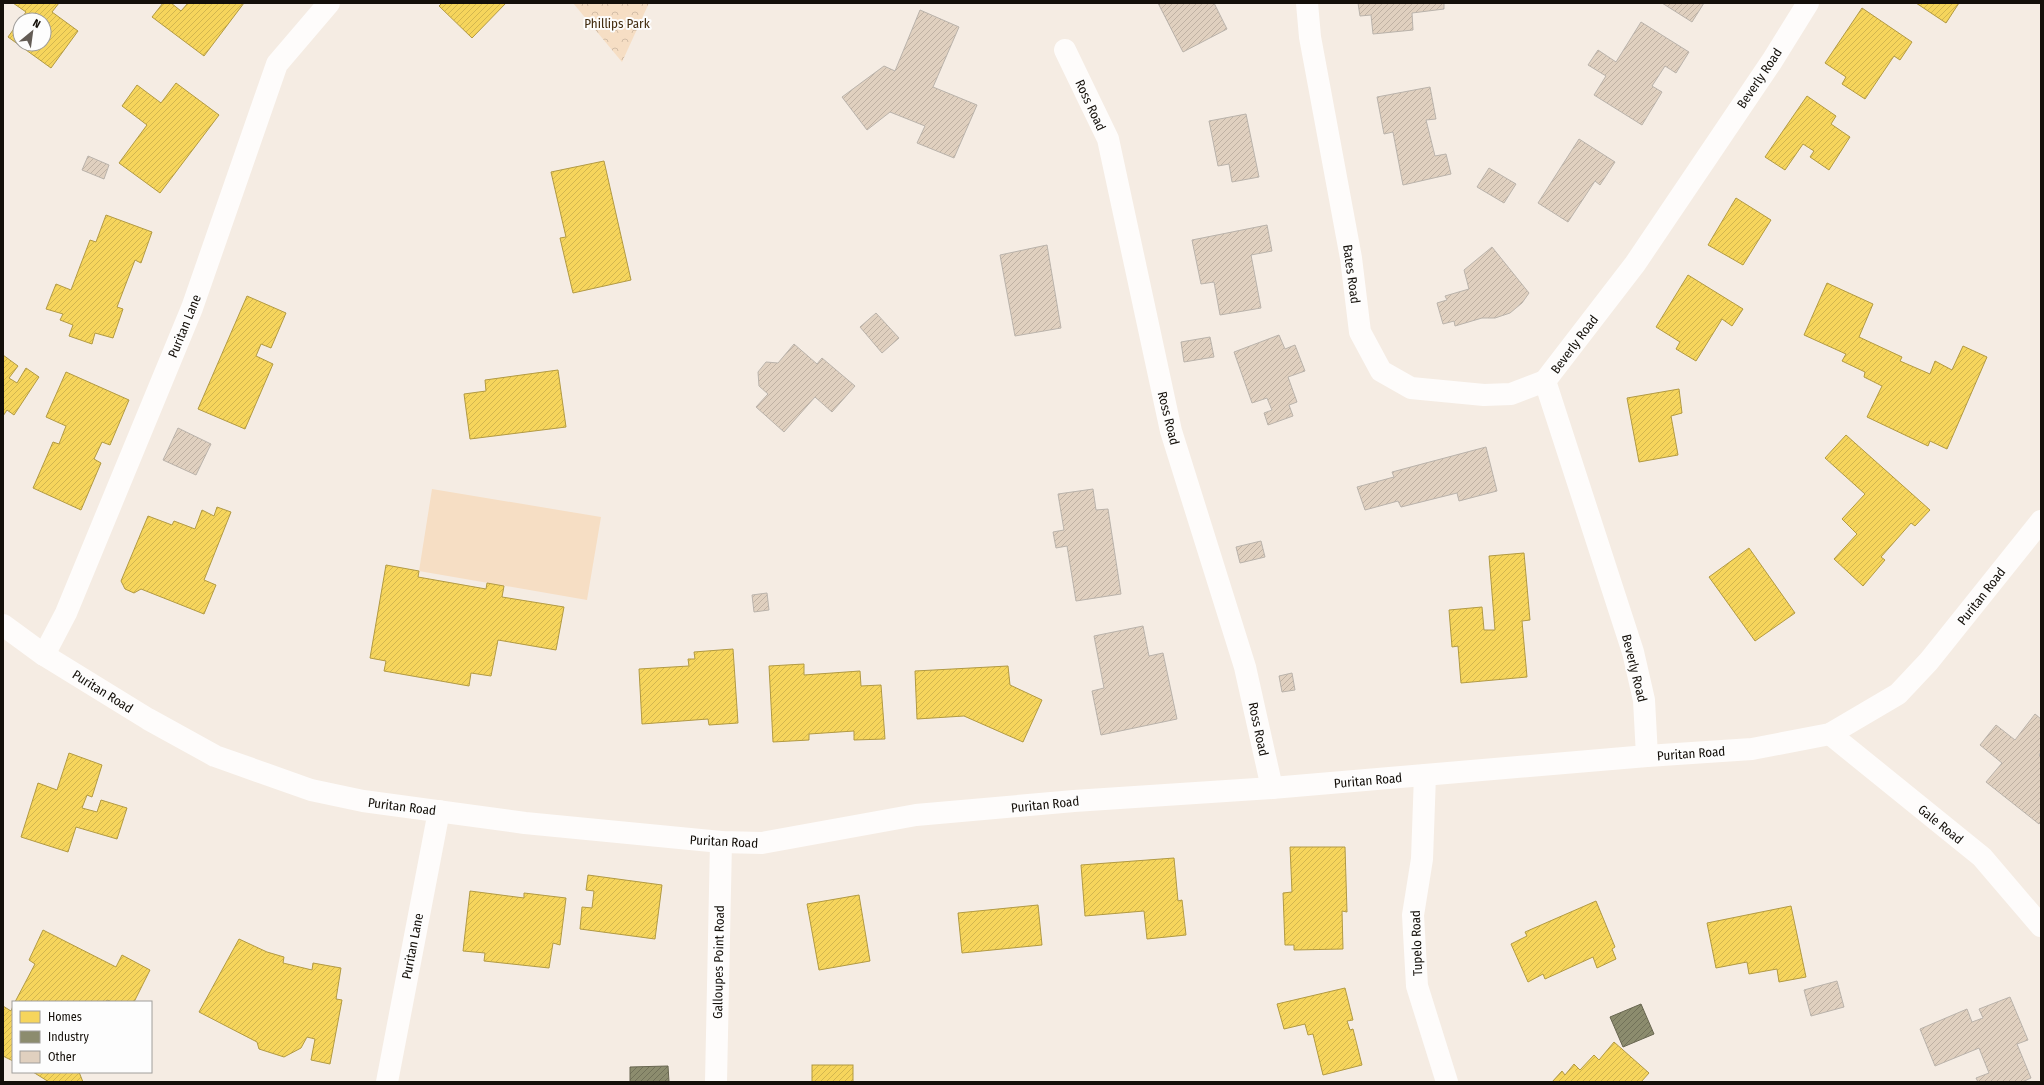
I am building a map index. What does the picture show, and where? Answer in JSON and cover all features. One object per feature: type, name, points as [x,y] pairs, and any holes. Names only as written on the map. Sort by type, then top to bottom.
[{"type":"street","name":"Puritan Lane","points":[[44,655],[66,613],[192,308],[277,64],[329,3]]},
{"type":"street","name":"Bates Road","points":[[1307,3],[1310,37],[1351,258],[1360,332],[1381,371],[1411,388],[1484,395],[1511,394],[1545,381]]},
{"type":"street","name":"Beverly Road","points":[[1647,756],[1644,700],[1633,652],[1545,381],[1635,264],[1772,61],[1808,3]]},
{"type":"street","name":"Ross Road","points":[[1065,50],[1108,140],[1171,432],[1245,667],[1272,788]]},
{"type":"street","name":"Puritan Road","points":[[5,633],[44,655],[148,719],[214,756],[311,790],[363,801],[524,823],[720,842],[762,843],[916,815],[991,810],[1074,801],[1272,788],[1647,756],[1752,749],[1830,734],[1898,694],[1929,661],[2041,521]]},
{"type":"street","name":"Gale Road","points":[[1830,734],[1982,857],[2041,926]]},
{"type":"street","name":"Tupelo Road","points":[[1424,775],[1422,859],[1413,915],[1417,986],[1447,1082]]},
{"type":"street","name":"Puritan Lane","points":[[387,1082],[439,811]]},
{"type":"street","name":"Galloupes Point Road","points":[[716,1082],[720,842]]},
{"type":"green space","name":"Phillips Park","points":[[573,3],[649,3],[622,62]]},
{"type":"green space","points":[[432,489],[601,517],[587,600],[419,571]]},
{"type":"building: Homes","points":[[13,3],[59,3],[52,12],[26,12]]},
{"type":"building: Homes","points":[[163,3],[171,3],[181,11],[188,3],[244,3],[204,56],[152,17]]},
{"type":"building: Homes","points":[[442,3],[506,3],[472,38],[439,6]]},
{"type":"building: Homes","points":[[1916,3],[1959,3],[1946,23]]},
{"type":"building: Homes","points":[[1862,8],[1912,42],[1900,60],[1894,56],[1865,99],[1842,84],[1846,77],[1825,63]]},
{"type":"building: Homes","points":[[52,12],[78,31],[51,68],[29,52],[52,52]]},
{"type":"building: Homes","points":[[12,31],[12,40],[8,37]]},
{"type":"building: Homes","points":[[176,83],[219,115],[160,193],[119,163],[147,125],[122,106],[137,85],[161,103]]},
{"type":"building: Homes","points":[[1807,96],[1836,116],[1831,124],[1850,137],[1829,170],[1810,157],[1814,151],[1803,144],[1785,170],[1765,157]]},
{"type":"building: Homes","points":[[604,161],[631,280],[573,293],[560,238],[566,237],[551,172]]},
{"type":"building: Homes","points":[[1736,198],[1771,220],[1743,265],[1708,245]]},
{"type":"building: Homes","points":[[106,215],[152,232],[141,263],[135,260],[117,307],[123,309],[113,338],[95,333],[92,344],[69,336],[73,325],[60,320],[63,314],[46,309],[56,284],[71,290],[90,240],[96,242]]},
{"type":"building: Homes","points":[[1688,275],[1743,309],[1732,326],[1722,319],[1696,361],[1676,349],[1680,342],[1656,327]]},
{"type":"building: Homes","points":[[1827,283],[1873,304],[1859,337],[1902,357],[1900,361],[1930,374],[1935,361],[1952,370],[1963,346],[1987,357],[1947,449],[1930,441],[1928,446],[1867,417],[1882,386],[1864,377],[1865,372],[1842,361],[1846,354],[1804,335]]},
{"type":"building: Homes","points":[[247,296],[286,313],[271,348],[261,344],[256,356],[273,364],[245,429],[198,409]]},
{"type":"building: Homes","points":[[3,355],[18,366],[9,378],[17,383],[26,368],[39,377],[14,415],[7,410],[3,416]]},
{"type":"building: Homes","points":[[558,370],[566,427],[470,439],[464,394],[486,391],[485,380]]},
{"type":"building: Homes","points":[[66,372],[129,400],[110,445],[102,442],[94,459],[101,463],[81,510],[33,488],[53,442],[59,444],[66,426],[46,417]]},
{"type":"building: Homes","points":[[1679,389],[1682,413],[1671,416],[1678,455],[1639,462],[1627,398]]},
{"type":"building: Homes","points":[[1846,435],[1930,510],[1915,526],[1911,523],[1881,557],[1885,560],[1863,586],[1834,559],[1857,534],[1842,519],[1865,494],[1825,458]]},
{"type":"building: Homes","points":[[217,507],[231,512],[204,580],[216,585],[204,614],[141,589],[134,593],[125,589],[121,581],[148,516],[172,525],[174,521],[195,529],[202,510],[214,516]]},
{"type":"building: Homes","points":[[1749,548],[1795,613],[1755,641],[1709,577]]},
{"type":"building: Homes","points":[[1524,553],[1530,620],[1522,621],[1527,677],[1461,683],[1458,646],[1452,647],[1449,610],[1482,607],[1484,630],[1495,630],[1489,556]]},
{"type":"building: Homes","points":[[386,565],[419,571],[418,577],[486,589],[487,583],[504,586],[502,597],[564,607],[556,650],[498,640],[491,676],[471,673],[469,686],[384,671],[386,661],[370,658]]},
{"type":"building: Homes","points":[[733,649],[738,723],[709,725],[708,719],[642,724],[639,669],[689,666],[688,659],[695,659],[694,652]]},
{"type":"building: Homes","points":[[804,664],[804,675],[860,671],[861,686],[881,685],[885,739],[854,740],[854,731],[809,734],[809,740],[773,742],[769,666]]},
{"type":"building: Homes","points":[[1008,666],[1010,685],[1042,700],[1023,742],[964,716],[917,719],[915,671]]},
{"type":"building: Homes","points":[[69,753],[102,765],[92,797],[87,795],[82,808],[97,812],[101,800],[127,808],[117,839],[76,827],[68,852],[21,837],[38,783],[57,790]]},
{"type":"building: Homes","points":[[1290,847],[1345,847],[1347,912],[1342,911],[1343,949],[1294,950],[1294,945],[1285,945],[1283,893],[1292,892]]},
{"type":"building: Homes","points":[[1174,858],[1178,901],[1182,900],[1186,935],[1147,939],[1144,911],[1085,916],[1081,865]]},
{"type":"building: Homes","points":[[588,875],[662,885],[655,939],[580,929],[582,907],[592,908],[594,891],[586,890]]},
{"type":"building: Homes","points":[[470,891],[524,898],[524,893],[566,898],[560,945],[553,943],[549,968],[484,961],[485,953],[463,951]]},
{"type":"building: Homes","points":[[859,895],[870,961],[819,970],[807,904]]},
{"type":"building: Homes","points":[[1596,901],[1615,947],[1612,949],[1616,959],[1597,968],[1593,957],[1545,979],[1543,974],[1528,982],[1511,944],[1527,936],[1525,932]]},
{"type":"building: Homes","points":[[1038,905],[1042,945],[962,953],[958,913]]},
{"type":"building: Homes","points":[[1791,906],[1806,977],[1779,982],[1777,969],[1749,974],[1747,962],[1716,968],[1707,923]]},
{"type":"building: Homes","points":[[43,930],[116,967],[122,955],[150,970],[134,1001],[16,1001],[35,964],[29,960]]},
{"type":"building: Homes","points":[[239,939],[267,952],[284,957],[283,963],[312,970],[313,963],[341,968],[336,999],[342,1000],[330,1064],[311,1060],[315,1039],[307,1037],[301,1048],[284,1057],[259,1049],[257,1042],[199,1012]]},
{"type":"building: Homes","points":[[1345,988],[1353,1020],[1347,1021],[1350,1030],[1353,1029],[1362,1065],[1323,1075],[1313,1034],[1308,1035],[1305,1024],[1284,1029],[1277,1004]]},
{"type":"building: Homes","points":[[3,1006],[11,1011],[12,1008],[12,1060],[3,1056]]},
{"type":"building: Homes","points":[[1614,1042],[1649,1073],[1641,1082],[1552,1082],[1562,1071],[1565,1075],[1574,1064],[1580,1070],[1594,1055],[1599,1060]]},
{"type":"building: Homes","points":[[812,1065],[853,1065],[853,1082],[812,1082]]},
{"type":"building: Homes","points":[[35,1073],[79,1073],[83,1082],[49,1082]]},
{"type":"building: Industry","points":[[1641,1004],[1654,1034],[1623,1047],[1610,1017]]},
{"type":"building: Industry","points":[[668,1066],[669,1082],[630,1082],[630,1067]]},
{"type":"building: Other","points":[[1158,3],[1214,3],[1227,29],[1183,52]]},
{"type":"building: Other","points":[[1358,3],[1444,3],[1444,9],[1412,13],[1413,30],[1373,34],[1371,15],[1360,16]]},
{"type":"building: Other","points":[[1662,3],[1704,3],[1692,22]]},
{"type":"building: Other","points":[[920,10],[959,27],[933,87],[977,105],[954,158],[917,143],[925,126],[890,112],[867,130],[842,97],[884,66],[895,71]]},
{"type":"building: Other","points":[[1641,22],[1689,52],[1676,73],[1665,66],[1652,86],[1662,92],[1642,125],[1594,95],[1606,76],[1588,65],[1598,50],[1616,62]]},
{"type":"building: Other","points":[[1430,87],[1436,119],[1426,120],[1435,156],[1446,154],[1451,174],[1403,185],[1393,132],[1384,134],[1377,97]]},
{"type":"building: Other","points":[[1246,114],[1259,177],[1232,182],[1229,164],[1218,166],[1209,121]]},
{"type":"building: Other","points":[[1579,139],[1615,162],[1600,185],[1595,181],[1568,222],[1538,203]]},
{"type":"building: Other","points":[[88,156],[109,165],[104,179],[82,170]]},
{"type":"building: Other","points":[[1489,168],[1516,184],[1504,203],[1477,187]]},
{"type":"building: Other","points":[[1267,225],[1272,251],[1251,255],[1261,308],[1220,315],[1214,282],[1201,284],[1192,240]]},
{"type":"building: Other","points":[[1047,245],[1061,328],[1015,336],[1000,255]]},
{"type":"building: Other","points":[[1492,247],[1529,293],[1522,303],[1510,313],[1495,318],[1482,318],[1455,326],[1454,321],[1443,324],[1437,303],[1447,300],[1445,296],[1469,289],[1464,270]]},
{"type":"building: Other","points":[[876,313],[899,338],[882,353],[860,327]]},
{"type":"building: Other","points":[[1279,335],[1285,349],[1295,345],[1305,371],[1288,377],[1297,402],[1289,405],[1293,416],[1268,425],[1264,413],[1272,410],[1267,398],[1252,403],[1234,352]]},
{"type":"building: Other","points":[[1210,337],[1214,357],[1184,362],[1181,342]]},
{"type":"building: Other","points":[[794,344],[817,364],[822,358],[855,386],[832,412],[815,397],[784,432],[756,407],[768,394],[759,386],[758,372],[766,362],[778,363]]},
{"type":"building: Other","points":[[178,428],[211,444],[196,475],[163,460]]},
{"type":"building: Other","points":[[1486,447],[1497,491],[1459,501],[1457,493],[1401,507],[1398,501],[1365,510],[1357,487],[1394,477],[1392,472]]},
{"type":"building: Other","points":[[1093,489],[1096,510],[1108,509],[1121,594],[1076,601],[1067,546],[1056,548],[1053,532],[1064,530],[1058,494]]},
{"type":"building: Other","points":[[1261,541],[1265,557],[1240,563],[1236,547]]},
{"type":"building: Other","points":[[767,593],[769,610],[754,612],[752,595]]},
{"type":"building: Other","points":[[1143,626],[1149,656],[1163,653],[1177,719],[1101,735],[1092,691],[1104,688],[1094,636]]},
{"type":"building: Other","points":[[1292,673],[1295,690],[1282,692],[1279,676]]},
{"type":"building: Other","points":[[2035,714],[2041,719],[2041,752],[2039,755],[2041,757],[2041,821],[2039,824],[1986,782],[2002,763],[1980,745],[1996,725],[2015,740]]},
{"type":"building: Other","points":[[1837,981],[1844,1007],[1811,1016],[1804,990]]},
{"type":"building: Other","points":[[2010,997],[2028,1040],[2017,1044],[2031,1078],[2022,1082],[1978,1082],[1976,1078],[1989,1073],[1979,1048],[1935,1066],[1920,1029],[1967,1009],[1972,1022],[1983,1018],[1979,1009]]}]
